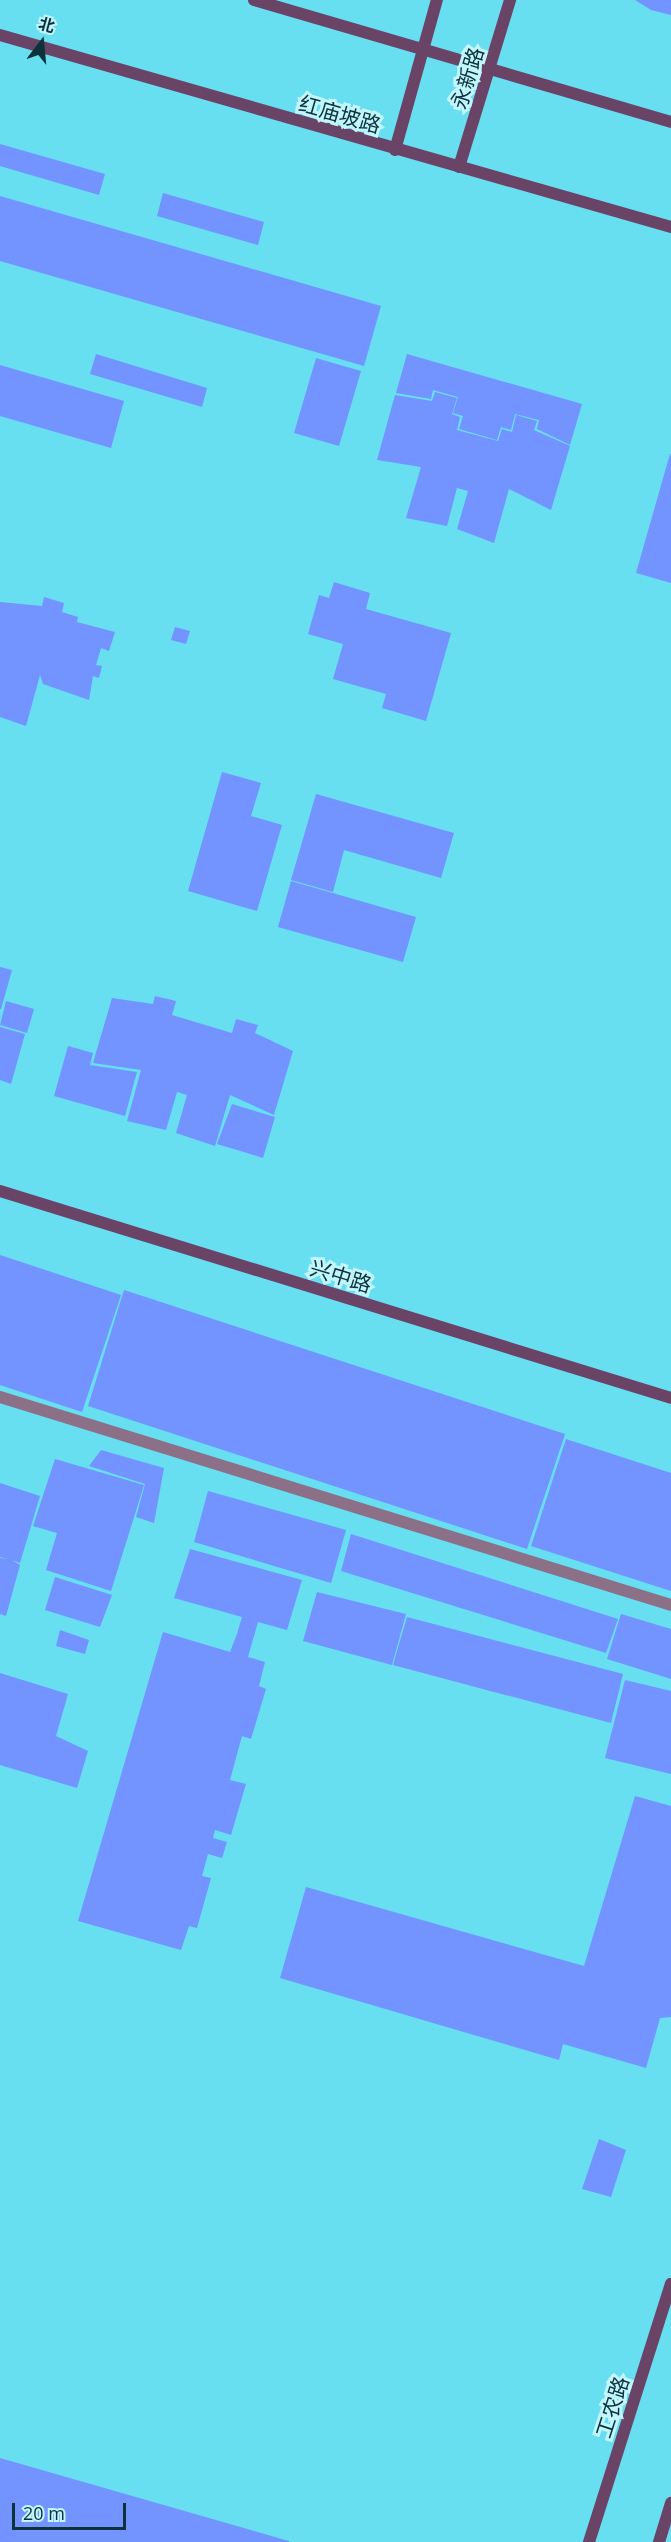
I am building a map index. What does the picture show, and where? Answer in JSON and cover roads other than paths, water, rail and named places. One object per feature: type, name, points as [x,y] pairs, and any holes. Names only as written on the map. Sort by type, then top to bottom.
[{"type":"main road","points":[[254,0],[671,122]]},
{"type":"main road","points":[[395,150],[437,0]]},
{"type":"main road","name":"永新路","points":[[459,167],[510,0]]},
{"type":"main road","name":"红庙坡路","points":[[0,35],[395,150],[671,227]]},
{"type":"main road","name":"兴中路","points":[[0,1191],[671,1398]]},
{"type":"main road","name":"工农路","points":[[589,2542],[671,2284]]},
{"type":"main road","points":[[659,2542],[671,2504]]},
{"type":"street","points":[[0,1397],[671,1605]]}]
